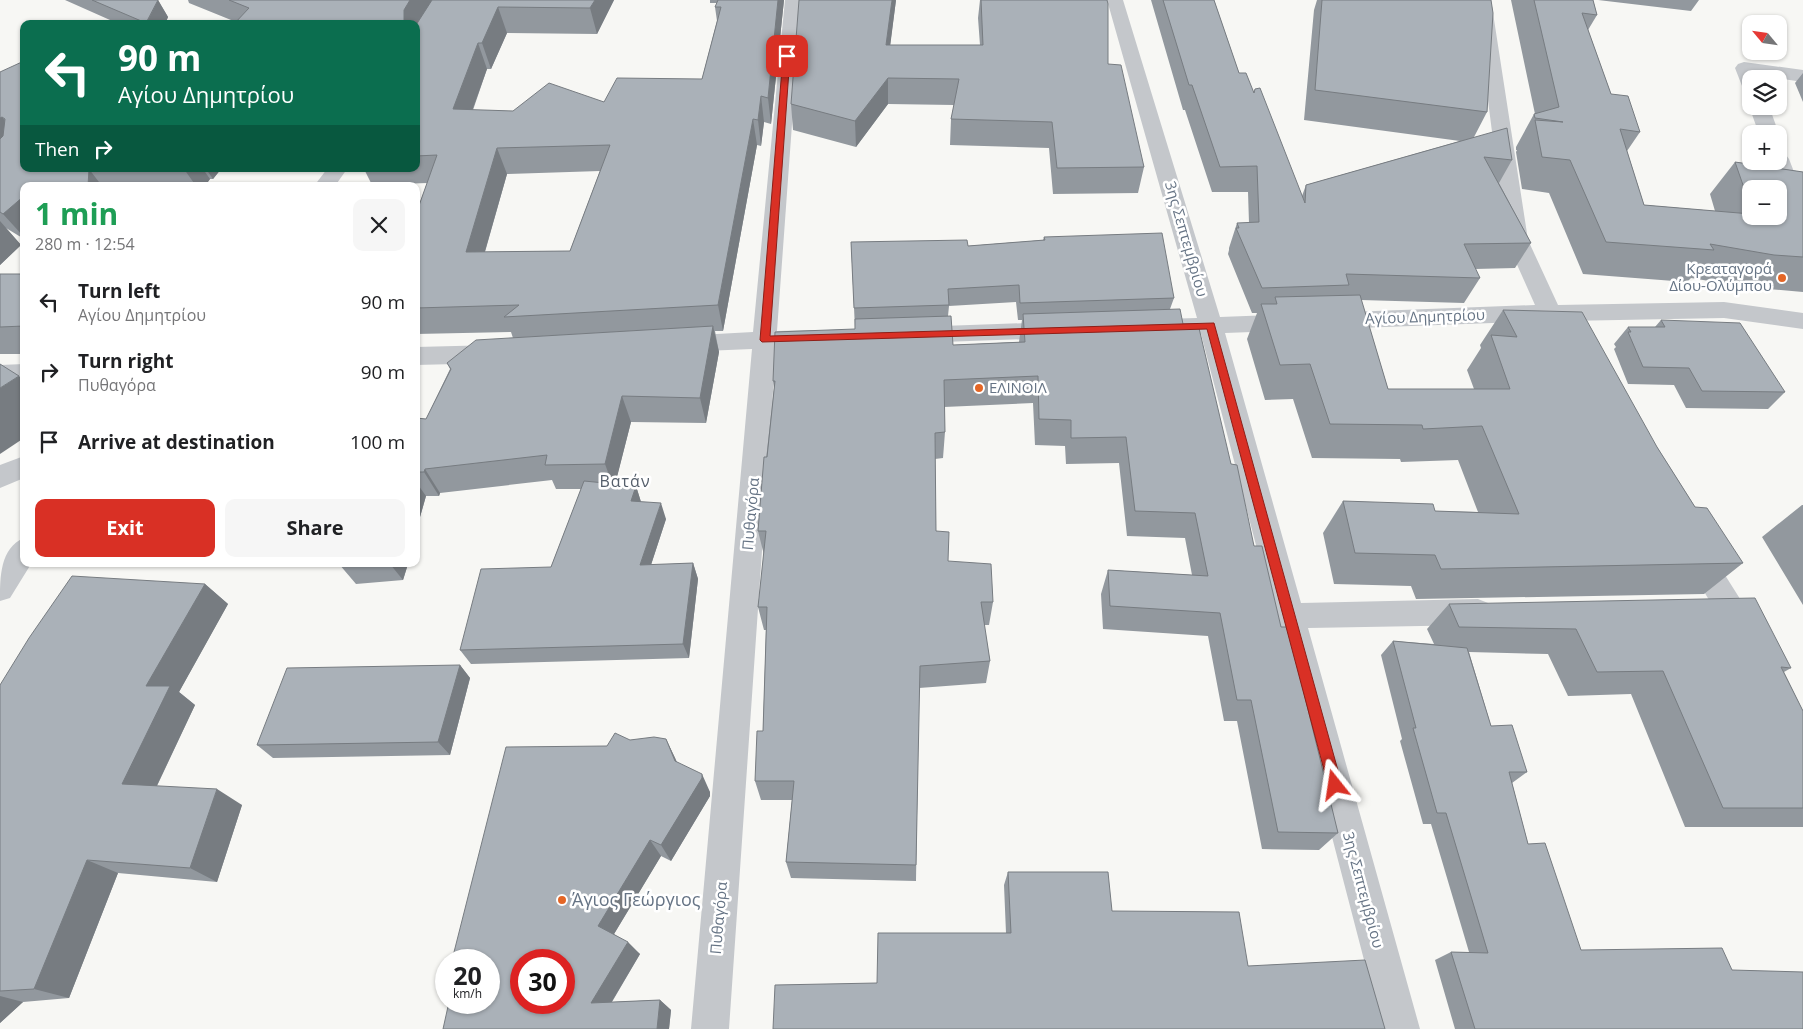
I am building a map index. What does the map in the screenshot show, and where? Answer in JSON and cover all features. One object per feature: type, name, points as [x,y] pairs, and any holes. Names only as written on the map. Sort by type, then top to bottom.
[{"type":"street","name":"Πυθαγόρα","points":[[710,1029],[790,18],[793,0]]},
{"type":"street","name":"3ης Σεπτεμβρίου","points":[[1115,0],[1211,325],[1401,1029]]},
{"type":"street","points":[[1483,0],[1517,240],[1550,313],[1570,346]]},
{"type":"street","points":[[1745,70],[1744,68],[1759,70]]},
{"type":"street","points":[[1787,74],[1803,76]]},
{"type":"street","points":[[1786,170],[1795,183],[1803,223]]},
{"type":"street","points":[[327,182],[335,172]]},
{"type":"street","name":"Αγίου Δημητρίου","points":[[1142,327],[1550,313],[1724,310],[1803,321]]},
{"type":"street","points":[[894,335],[1082,329]]},
{"type":"street","points":[[657,345],[834,337]]},
{"type":"street","points":[[420,356],[520,353]]},
{"type":"street","points":[[0,374],[20,373]]},
{"type":"street","points":[[0,477],[20,468]]},
{"type":"street","points":[[1683,532],[1754,648]]},
{"type":"street","points":[[0,590],[20,557]]},
{"type":"street","points":[[1700,608],[1730,608]]},
{"type":"street","points":[[1290,616],[1500,612]]},
{"type":"building","points":[[92,0],[158,0],[148,20],[139,20]]},
{"type":"building","points":[[229,0],[410,0],[404,10],[404,20],[238,20],[249,8]]},
{"type":"building","points":[[432,0],[595,0],[590,8],[498,7],[482,43],[478,43],[453,109],[513,111],[549,83],[604,102],[617,78],[702,79],[721,7],[715,7],[718,0],[778,0],[768,98],[761,96],[758,120],[753,119],[718,305],[504,317],[519,305],[420,308],[420,203],[437,155],[420,156],[419,20]],"holes":[[[610,145],[570,251],[466,252],[497,148]]]},
{"type":"building","points":[[799,0],[892,0],[886,45],[983,45],[981,0],[1107,0],[1108,64],[1121,65],[1144,167],[1057,168],[1052,122],[951,119],[959,79],[888,78],[855,121],[791,104]]},
{"type":"building","points":[[1163,0],[1214,0],[1239,73],[1246,73],[1254,93],[1255,89],[1260,88],[1305,203],[1306,185],[1507,128],[1512,160],[1484,157],[1531,243],[1464,244],[1480,278],[1346,274],[1349,285],[1262,288],[1236,228],[1239,228],[1237,223],[1259,222],[1257,166],[1220,167],[1192,85],[1189,85]]},
{"type":"building","points":[[1322,0],[1491,0],[1493,13],[1487,112],[1315,90]]},
{"type":"building","points":[[1534,0],[1593,0],[1597,15],[1582,13],[1611,94],[1628,96],[1640,132],[1620,129],[1644,205],[1742,213],[1742,225],[1787,225],[1787,180],[1742,180],[1742,182],[1735,162],[1742,163],[1742,170],[1787,170],[1803,172],[1803,257],[1774,255],[1710,244],[1714,250],[1606,242],[1570,160],[1542,157],[1535,120],[1563,122],[1535,118],[1534,114],[1559,107]]},
{"type":"building","points":[[20,63],[20,172],[89,172],[88,182],[20,182],[20,199],[3,214],[0,212],[0,139],[3,136],[5,119],[0,118],[0,72]]},
{"type":"building","points":[[1162,233],[1174,298],[1020,303],[1019,285],[948,289],[949,305],[854,308],[851,242],[967,240],[968,246],[1045,240],[1044,237]]},
{"type":"building","points":[[0,274],[20,274],[20,326],[0,327]]},
{"type":"building","points":[[1360,295],[1388,389],[1510,389],[1491,335],[1517,337],[1503,310],[1582,312],[1657,447],[1695,507],[1707,508],[1743,563],[1441,569],[1435,555],[1355,553],[1343,501],[1433,504],[1435,511],[1519,514],[1482,426],[1423,429],[1422,425],[1330,424],[1310,364],[1280,365],[1261,304],[1277,304],[1275,297]]},
{"type":"building","points":[[1180,309],[1183,324],[1198,324],[1231,464],[1237,465],[1254,546],[1262,546],[1281,627],[1288,627],[1338,833],[1278,832],[1251,700],[1237,700],[1220,613],[1110,606],[1108,570],[1208,576],[1195,513],[1135,511],[1126,437],[1071,438],[1071,420],[1039,419],[1038,376],[944,380],[945,432],[935,433],[936,531],[949,532],[948,561],[991,564],[993,602],[981,602],[990,661],[920,666],[916,865],[786,862],[794,781],[755,781],[757,731],[763,731],[767,607],[758,607],[766,531],[758,531],[764,457],[767,457],[775,381],[773,381],[775,332],[855,329],[855,319],[951,316],[953,345],[1025,342],[1023,314]]},
{"type":"building","points":[[1661,320],[1740,323],[1785,392],[1702,391],[1689,368],[1643,367],[1628,332],[1631,332],[1628,327],[1665,327]]},
{"type":"building","points":[[713,326],[700,398],[622,396],[605,464],[545,465],[547,455],[425,469],[424,472],[420,472],[420,418],[426,419],[451,369],[447,363],[476,340]]},
{"type":"building","points":[[0,364],[19,376],[0,388]]},
{"type":"building","points":[[584,481],[636,486],[631,501],[661,503],[640,565],[693,563],[683,644],[460,650],[481,569],[551,567]]},
{"type":"building","points":[[72,576],[205,584],[146,686],[170,686],[122,784],[217,789],[190,868],[87,860],[34,989],[0,991],[0,685],[29,638]]},
{"type":"building","points":[[1755,598],[1791,668],[1781,667],[1803,711],[1803,808],[1723,808],[1663,671],[1597,672],[1576,629],[1459,627],[1449,604]]},
{"type":"building","points":[[1393,641],[1467,648],[1491,726],[1512,725],[1527,772],[1509,772],[1528,844],[1545,843],[1581,950],[1722,948],[1732,970],[1803,972],[1803,1029],[1475,1029],[1451,952],[1488,953],[1446,813],[1437,813],[1413,728],[1416,728]]},
{"type":"building","points":[[460,665],[438,742],[257,745],[287,668]]},
{"type":"building","name":"Άγιος Γεώργιος","points":[[615,733],[630,740],[654,737],[666,739],[675,761],[702,774],[702,778],[661,845],[650,840],[598,926],[628,942],[591,1003],[660,1000],[657,1029],[443,1029],[446,1014],[500,1014],[500,949],[455,949],[506,747],[607,746]]},
{"type":"building","points":[[1008,872],[1108,872],[1112,911],[1239,912],[1248,966],[1365,960],[1385,1029],[773,1029],[775,985],[877,983],[878,933],[1011,933]]},
{"type":"place","name":"Κρεαταγορά Δίου-Ολύμπου","points":[[1782,278]]},
{"type":"place","name":"ΕΛΙΝΟΙΛ","points":[[979,388]]},
{"type":"place","name":"Άγιος Γεώργιος","points":[[562,900]]},
{"type":"district","name":"Βατάν","points":[[625,481]]},
{"type":"route","points":[[787,56],[765,340],[1211,325],[1335,785]]}]
